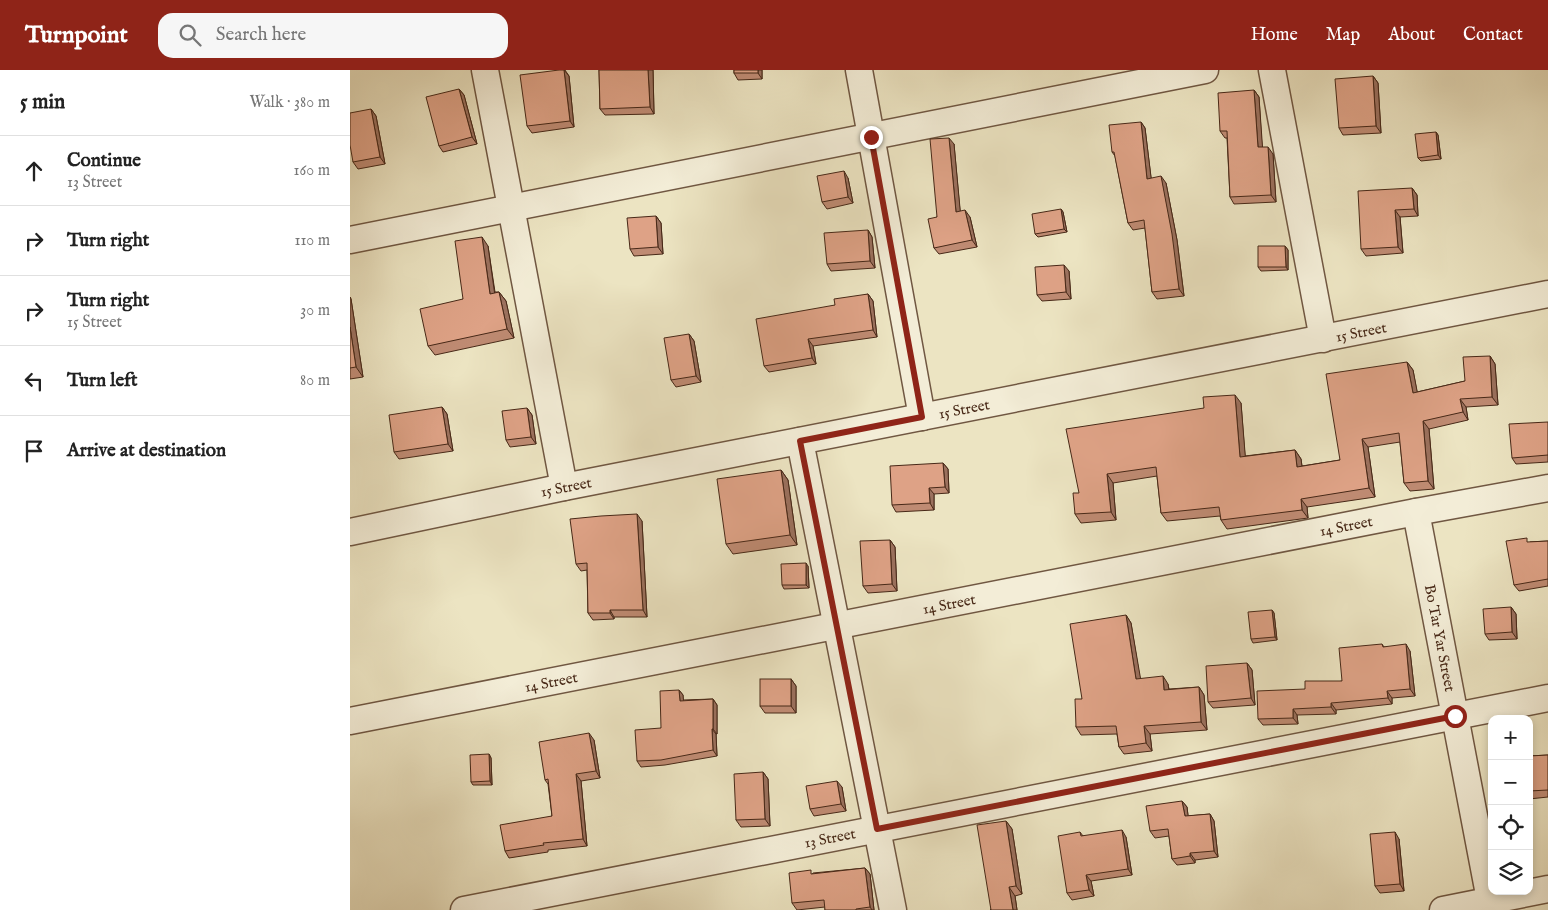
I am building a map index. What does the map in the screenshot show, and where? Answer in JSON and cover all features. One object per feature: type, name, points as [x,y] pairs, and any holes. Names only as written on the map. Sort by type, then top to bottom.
[{"type":"street","points":[[485,70],[564,488]]},
{"type":"street","points":[[859,70],[922,417]]},
{"type":"street","points":[[350,240],[1205,70]]},
{"type":"street","points":[[1272,70],[1323,340]]},
{"type":"street","name":"15 Street","points":[[350,532],[800,441],[1323,340],[1548,294]]},
{"type":"street","points":[[800,441],[893,910]]},
{"type":"street","name":"14 Street","points":[[350,721],[1416,512],[1548,488]]},
{"type":"street","name":"Bo Tar Yar Street","points":[[1416,512],[1491,905]]},
{"type":"street","name":"13 Street","points":[[464,910],[1548,698]]},
{"type":"street","points":[[1443,910],[1491,905],[1548,889]]},
{"type":"building","points":[[564,70],[570,121],[527,126],[520,75]]},
{"type":"building","points":[[599,70],[648,70],[650,107],[600,109]]},
{"type":"building","points":[[734,70],[758,70],[758,73],[734,73]]},
{"type":"building","points":[[1373,76],[1376,126],[1339,128],[1335,79]]},
{"type":"building","points":[[459,89],[472,137],[439,146],[426,97]]},
{"type":"building","points":[[1254,90],[1258,147],[1268,147],[1271,195],[1230,197],[1227,131],[1220,131],[1218,93]]},
{"type":"building","points":[[371,109],[380,157],[353,162],[350,145],[350,113]]},
{"type":"building","points":[[1141,122],[1147,179],[1161,176],[1172,234],[1179,289],[1152,292],[1144,220],[1128,223],[1114,152],[1112,152],[1109,125]]},
{"type":"building","points":[[1436,132],[1438,155],[1418,158],[1415,134]]},
{"type":"building","points":[[949,138],[956,212],[965,210],[972,240],[934,248],[928,219],[937,217],[930,139]]},
{"type":"building","points":[[844,171],[848,197],[822,202],[817,176]]},
{"type":"building","points":[[1412,188],[1414,209],[1395,210],[1398,247],[1361,249],[1358,191]]},
{"type":"building","points":[[1061,209],[1064,229],[1035,234],[1032,214]]},
{"type":"building","points":[[656,216],[658,247],[630,249],[627,218]]},
{"type":"building","points":[[868,230],[870,261],[827,264],[824,233]]},
{"type":"building","points":[[482,237],[490,294],[499,292],[507,329],[428,346],[420,309],[463,299],[455,241]]},
{"type":"building","points":[[1258,246],[1285,246],[1286,267],[1258,267]]},
{"type":"building","points":[[1064,265],[1066,292],[1037,295],[1035,267]]},
{"type":"building","points":[[868,294],[873,330],[808,339],[812,358],[764,366],[756,319],[835,305],[834,299]]},
{"type":"building","points":[[350,327],[356,367],[350,368]]},
{"type":"building","points":[[689,334],[696,376],[671,380],[664,338]]},
{"type":"building","points":[[1490,356],[1492,397],[1460,399],[1463,412],[1423,421],[1428,481],[1404,483],[1399,433],[1362,439],[1369,488],[1301,499],[1302,510],[1221,520],[1219,507],[1161,513],[1156,467],[1107,474],[1111,512],[1075,514],[1073,493],[1079,493],[1066,429],[1204,408],[1203,397],[1235,395],[1240,457],[1295,450],[1297,467],[1340,460],[1326,374],[1407,362],[1413,393],[1465,381],[1463,357]]},
{"type":"building","points":[[442,407],[448,444],[394,452],[389,415]]},
{"type":"building","points":[[527,408],[531,437],[506,440],[502,411]]},
{"type":"building","points":[[1548,422],[1548,455],[1512,458],[1509,424]]},
{"type":"building","points":[[943,463],[945,487],[929,488],[930,503],[892,505],[890,466]]},
{"type":"building","points":[[781,470],[790,535],[726,544],[717,479]]},
{"type":"building","points":[[637,514],[643,610],[610,610],[610,613],[588,613],[587,563],[576,564],[570,519]]},
{"type":"building","points":[[1527,538],[1527,542],[1548,541],[1548,579],[1514,585],[1506,541]]},
{"type":"building","points":[[890,540],[892,584],[863,586],[860,541]]},
{"type":"building","points":[[806,563],[806,585],[782,585],[781,564]]},
{"type":"building","points":[[1511,607],[1512,632],[1485,634],[1483,609]]},
{"type":"building","points":[[1272,610],[1275,637],[1251,639],[1248,612]]},
{"type":"building","points":[[1126,615],[1136,679],[1163,676],[1164,690],[1199,687],[1201,722],[1144,726],[1146,743],[1119,747],[1116,726],[1076,727],[1075,699],[1082,699],[1070,624]]},
{"type":"building","points":[[1382,644],[1383,647],[1406,644],[1410,689],[1387,691],[1388,698],[1331,703],[1331,707],[1293,709],[1293,718],[1258,719],[1257,691],[1305,689],[1305,681],[1342,681],[1339,648]]},
{"type":"building","points":[[1247,663],[1251,698],[1208,702],[1206,666]]},
{"type":"building","points":[[760,679],[791,679],[791,706],[760,706]]},
{"type":"building","points":[[679,690],[680,701],[713,699],[713,750],[661,760],[637,761],[635,730],[661,728],[660,691]]},
{"type":"building","points":[[589,733],[596,771],[576,774],[583,839],[543,843],[544,845],[505,851],[500,825],[552,816],[548,779],[545,780],[539,742]]},
{"type":"building","points":[[489,754],[490,781],[471,782],[470,755]]},
{"type":"building","points":[[1548,755],[1548,790],[1533,791],[1533,756]]},
{"type":"building","points":[[763,772],[765,819],[736,820],[734,774]]},
{"type":"building","points":[[837,781],[841,804],[810,809],[806,786]]},
{"type":"building","points":[[1182,801],[1185,816],[1210,814],[1214,851],[1190,853],[1190,856],[1172,859],[1168,829],[1150,831],[1146,806]]},
{"type":"building","points":[[1006,821],[1016,886],[1009,887],[1013,910],[991,910],[977,825]]},
{"type":"building","points":[[1122,830],[1128,869],[1086,875],[1089,890],[1067,893],[1058,836],[1080,832],[1081,836]]},
{"type":"building","points":[[1395,832],[1400,884],[1375,886],[1370,834]]},
{"type":"building","points":[[865,868],[870,907],[856,910],[825,910],[824,900],[792,903],[789,873],[811,870],[811,874]]},
{"type":"route","points":[[871,137],[922,417],[800,441],[877,829],[1455,716]]}]
